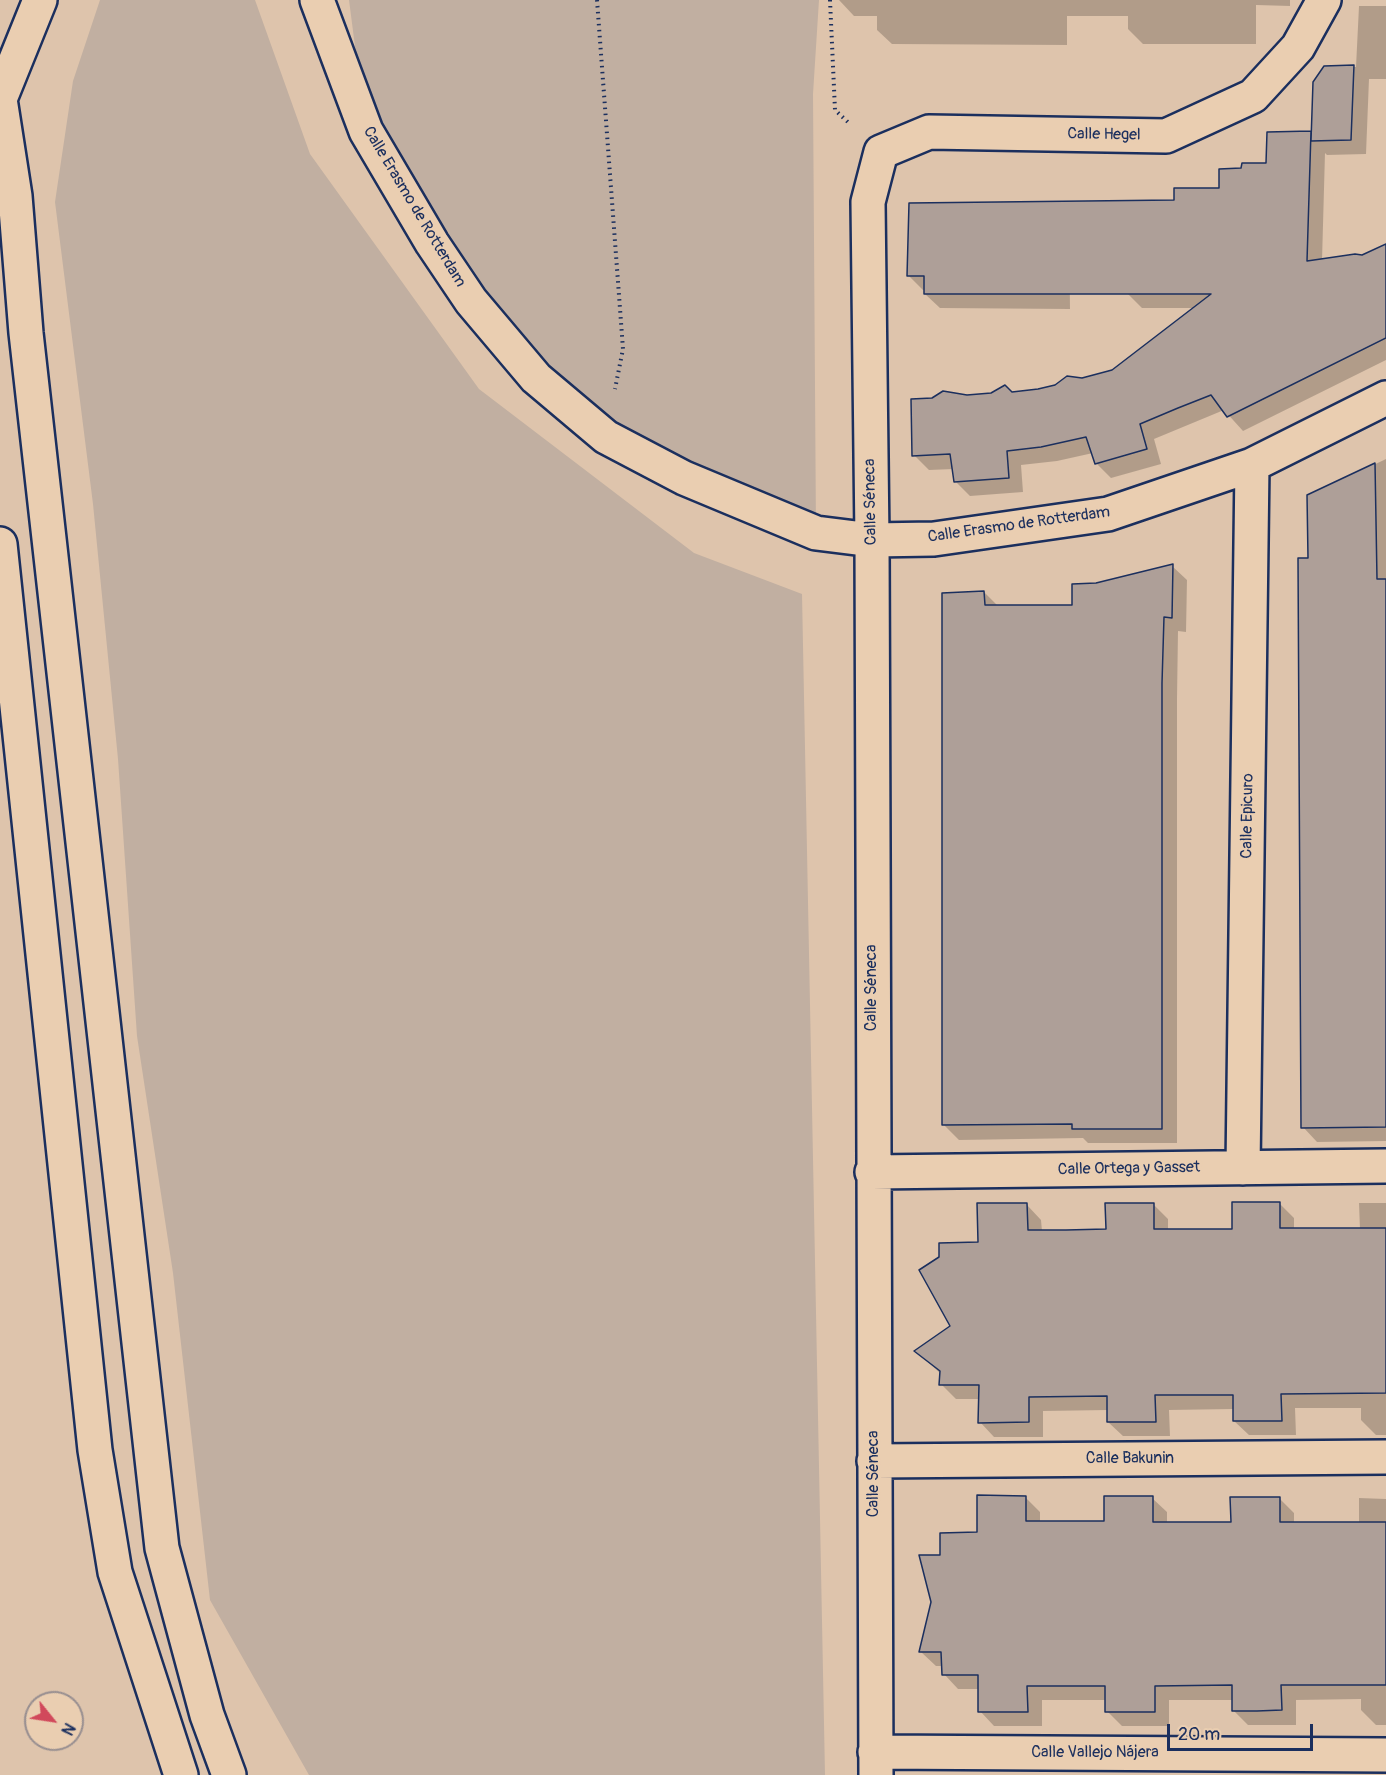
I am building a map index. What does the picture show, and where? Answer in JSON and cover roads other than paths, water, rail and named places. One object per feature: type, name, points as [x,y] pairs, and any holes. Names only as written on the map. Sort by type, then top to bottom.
[{"type":"street","points":[[40,0],[0,99],[15,196],[28,345],[162,1548],[207,1715],[229,1775]]},
{"type":"street","name":"Calle Erasmo de Rotterdam","points":[[317,0],[366,131],[432,243],[471,301],[536,378],[606,437],[684,478],[816,532],[872,540],[934,539],[1108,514],[1252,465],[1386,398]]},
{"type":"street","name":"Calle Hegel","points":[[868,202],[881,152],[929,132],[1166,136],[1253,96],[1298,47],[1324,0]]},
{"type":"street","name":"Calle Séneca","points":[[868,202],[872,540],[875,1763]]},
{"type":"street","name":"Calle Epicuro","points":[[1243,1168],[1252,465]]},
{"type":"street","points":[[0,544],[95,1450],[115,1572],[181,1775]]},
{"type":"street","name":"Calle Ortega y Gasset","points":[[872,1172],[1386,1166]]},
{"type":"street","name":"Calle Bakunin","points":[[874,1461],[1386,1457]]},
{"type":"street","name":"Calle Vallejo Nájera","points":[[875,1763],[1386,1755]]}]
